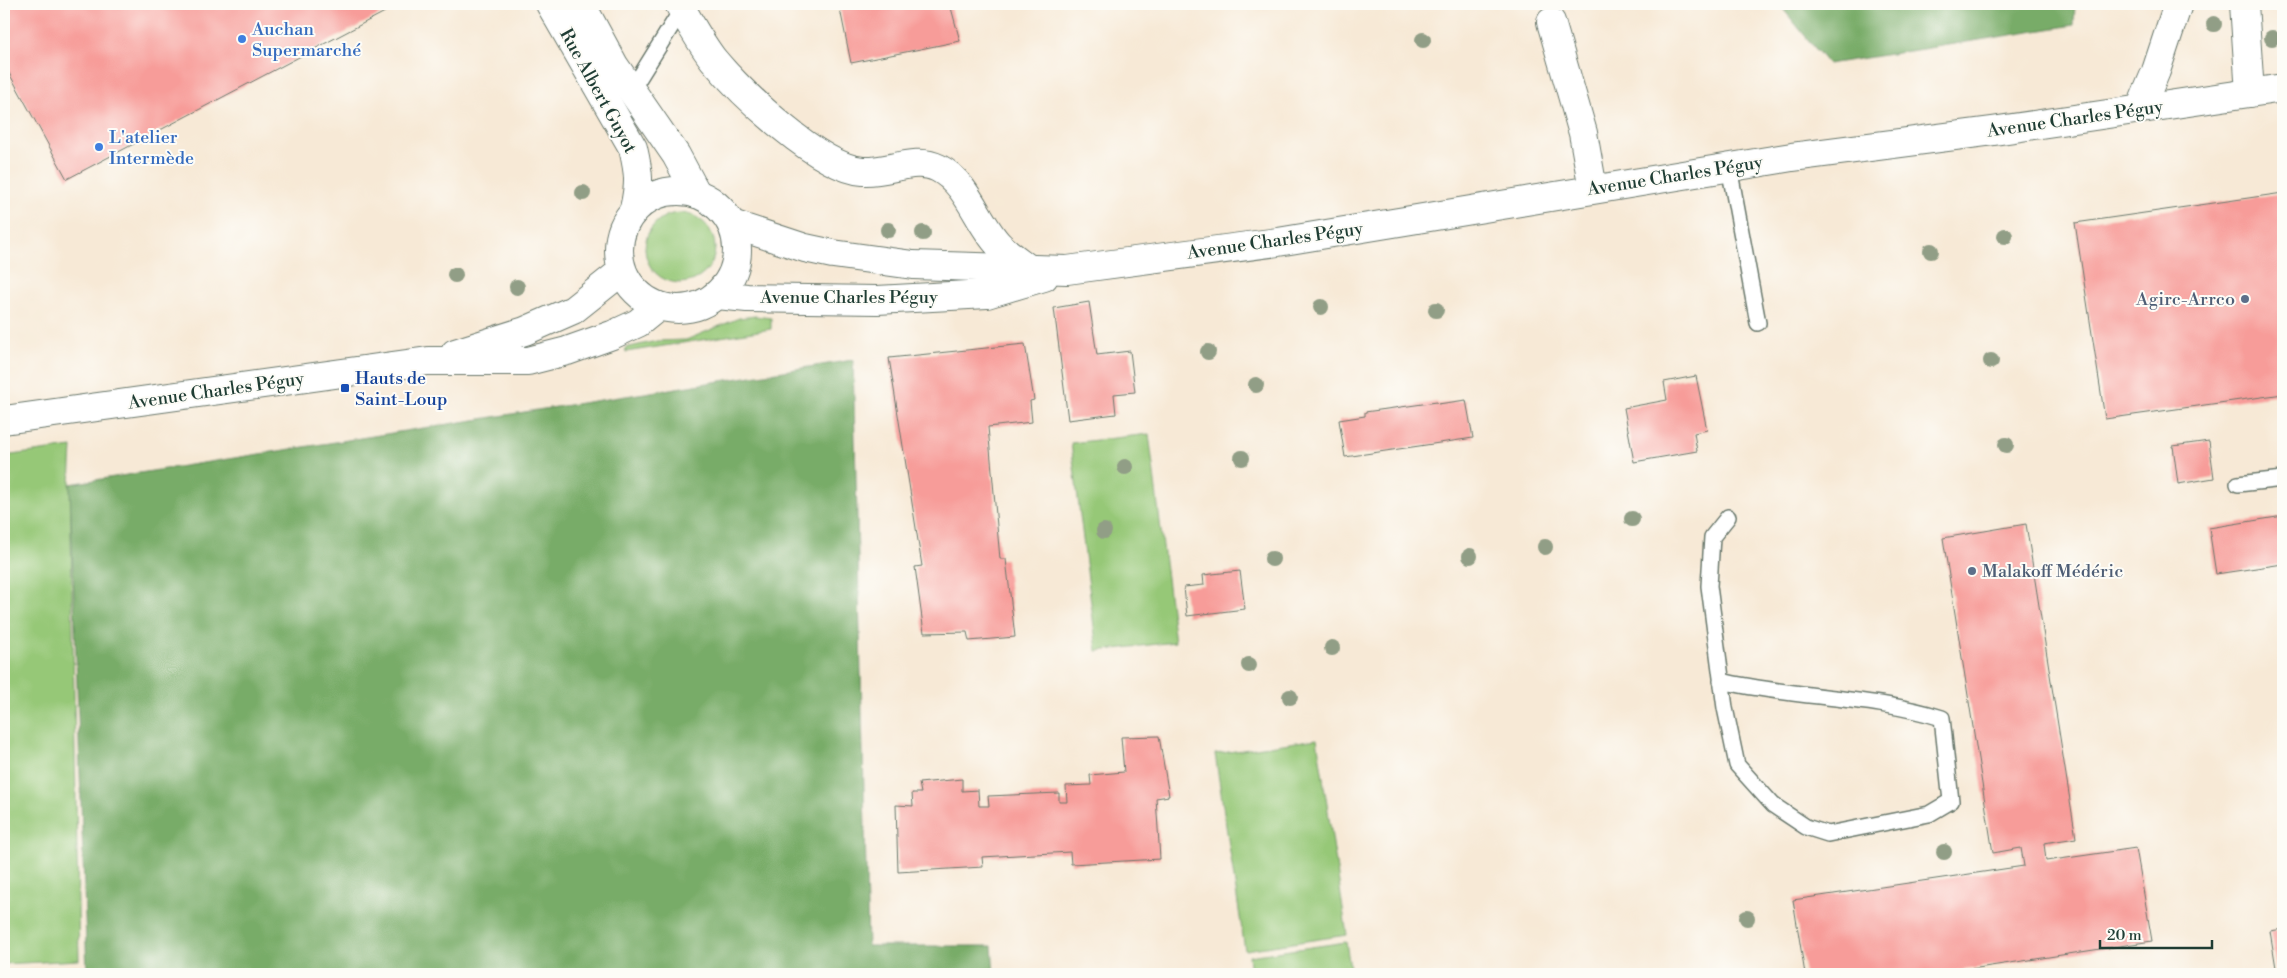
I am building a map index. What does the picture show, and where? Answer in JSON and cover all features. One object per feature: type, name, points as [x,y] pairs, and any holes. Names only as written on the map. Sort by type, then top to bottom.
[{"type":"main road","name":"Rue Albert Guyot","points":[[550,4],[633,148],[639,171],[639,185],[634,209]]},
{"type":"main road","name":"Rue Albert Guyot","points":[[581,4],[614,66],[676,155],[697,194]]},
{"type":"main road","points":[[2140,109],[2156,71],[2178,4]]},
{"type":"main road","points":[[2244,4],[2250,93]]},
{"type":"main road","points":[[681,7],[713,59],[757,104],[788,131],[825,157],[845,167],[862,171],[882,171],[912,164],[926,164],[939,168],[966,195],[999,245],[1029,269]]},
{"type":"main road","points":[[1552,22],[1583,133],[1593,189]]},
{"type":"main road","name":"Avenue Charles Péguy","points":[[732,224],[790,243],[833,254],[913,265],[1067,270],[1278,242],[1729,167],[2283,88]]},
{"type":"main road","points":[[680,191],[697,194],[711,201],[723,211],[732,224],[737,243],[736,262],[729,280],[717,295],[700,306],[680,310],[659,306],[643,299],[631,286],[622,271],[618,244],[623,226],[634,209],[647,199],[663,192],[680,191]]},
{"type":"main road","name":"Avenue Charles Péguy","points":[[717,295],[877,300],[987,294],[1067,270]]},
{"type":"main road","name":"Avenue Charles Péguy","points":[[428,361],[525,331],[573,310],[622,271]]},
{"type":"main road","name":"Avenue Charles Péguy","points":[[4,420],[428,361],[528,361],[567,352],[612,335],[638,323],[659,306]]},
{"type":"lane","points":[[631,90],[681,7]]},
{"type":"lane","points":[[1729,167],[1758,323]]},
{"type":"lane","points":[[2238,484],[2283,479]]},
{"type":"lane","points":[[1721,681],[1756,689],[1911,708],[1942,718],[1951,802],[1929,814],[1828,834],[1806,827],[1773,805],[1738,765],[1724,708],[1709,586],[1712,537],[1728,517]]},
{"type":"green space","points":[[1779,4],[2075,4],[2074,25],[1828,64]]},
{"type":"green space","points":[[680,213],[693,216],[705,223],[712,235],[715,248],[712,261],[705,273],[693,280],[680,283],[667,280],[655,273],[648,261],[645,248],[648,235],[655,223],[667,216]]},
{"type":"green space","points":[[755,316],[771,318],[771,329],[626,352],[625,348],[657,341],[686,340],[739,318]]},
{"type":"green space","points":[[853,360],[868,946],[992,946],[994,974],[87,974],[70,484]]},
{"type":"green space","points":[[1149,434],[1175,642],[1097,651],[1071,443]]},
{"type":"green space","points":[[72,447],[70,484],[79,960],[4,964],[4,456]]},
{"type":"green space","points":[[1317,739],[1347,935],[1245,950],[1215,754]]},
{"type":"green space","points":[[1346,942],[1351,974],[1251,974],[1249,956]]},
{"type":"building","points":[[4,4],[400,4],[67,179],[4,64]]},
{"type":"building","points":[[839,4],[950,4],[960,41],[851,63]]},
{"type":"building","points":[[2283,193],[2283,394],[2105,419],[2075,223]]},
{"type":"building","points":[[1089,302],[1097,355],[1130,351],[1135,392],[1114,394],[1116,414],[1068,420],[1054,308]]},
{"type":"building","points":[[1025,344],[1034,400],[1030,401],[1032,422],[988,427],[1000,559],[1006,559],[1015,637],[969,641],[967,632],[924,633],[915,567],[922,566],[889,358]]},
{"type":"building","points":[[1696,376],[1707,430],[1694,433],[1697,451],[1634,462],[1624,408],[1667,400],[1664,382]]},
{"type":"building","points":[[1466,400],[1473,438],[1345,457],[1339,420],[1365,416],[1365,412]]},
{"type":"building","points":[[2209,441],[2214,478],[2178,484],[2173,446]]},
{"type":"building","points":[[2283,516],[2283,564],[2216,574],[2209,528]]},
{"type":"building","points":[[2026,524],[2076,838],[2044,843],[2046,861],[2136,848],[2152,941],[1939,974],[1805,974],[1793,900],[2024,866],[2021,848],[1993,853],[1943,538]]},
{"type":"building","points":[[1240,571],[1245,609],[1187,616],[1184,587],[1204,585],[1203,575]]},
{"type":"building","points":[[1159,736],[1169,796],[1156,798],[1160,859],[1071,864],[1070,852],[982,857],[983,867],[898,872],[896,805],[913,806],[912,793],[921,793],[919,783],[962,779],[962,791],[978,790],[979,806],[989,806],[988,796],[1059,793],[1059,802],[1067,802],[1066,786],[1091,785],[1090,775],[1124,772],[1121,737]]},
{"type":"building","points":[[2283,929],[2283,974],[2277,974],[2270,931]]},
{"type":"place","name":"Auchan Supermarché","points":[[242,39]]},
{"type":"place","name":"L'atelier Intermède","points":[[99,147]]},
{"type":"place","name":"Agirc-Arrco","points":[[2245,299]]},
{"type":"place","name":"Hauts de Saint-Loup","points":[[345,388]]},
{"type":"place","name":"Malakoff Médéric","points":[[1972,571]]}]
